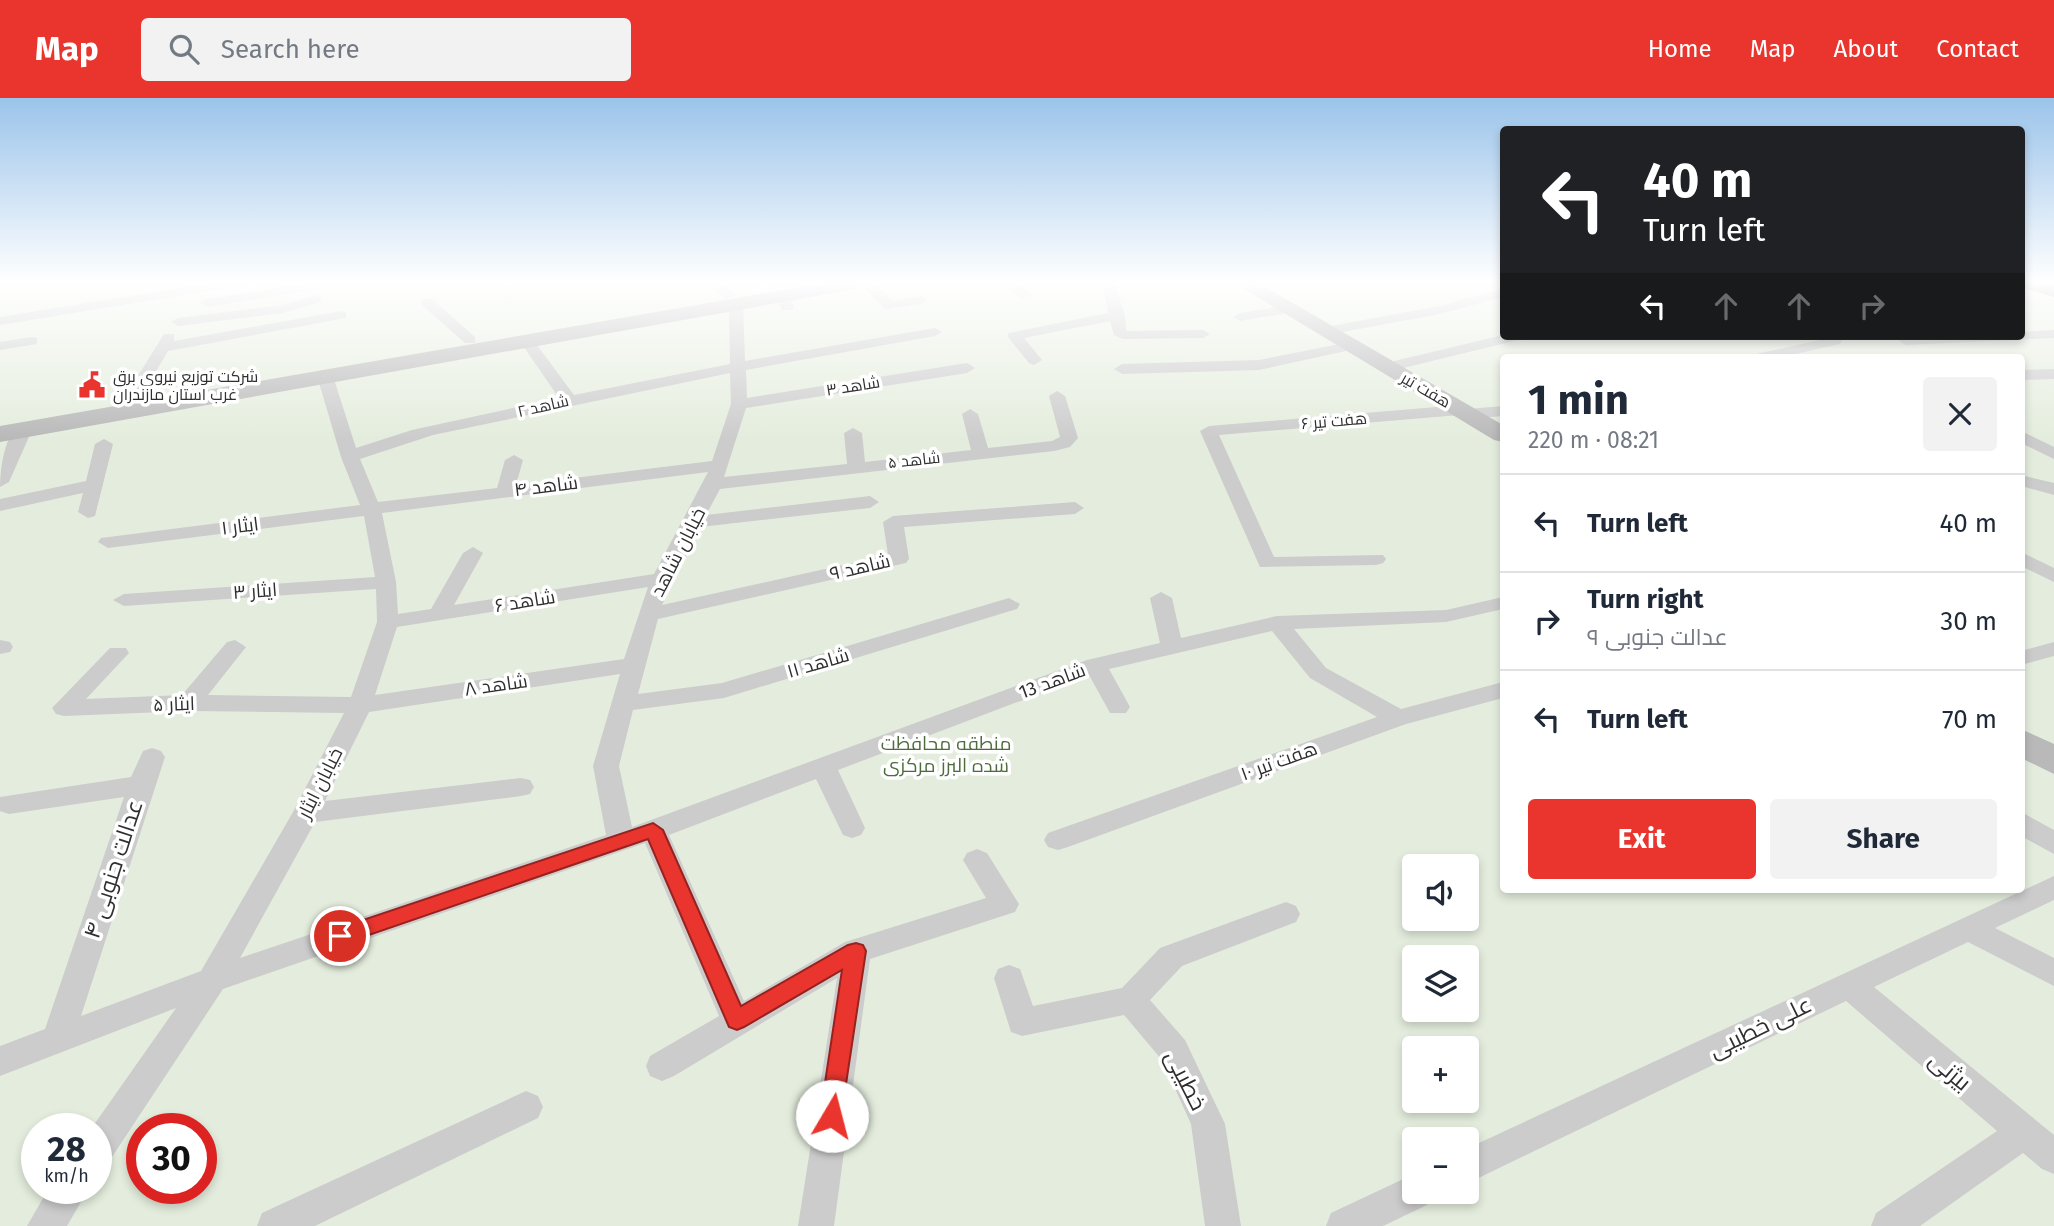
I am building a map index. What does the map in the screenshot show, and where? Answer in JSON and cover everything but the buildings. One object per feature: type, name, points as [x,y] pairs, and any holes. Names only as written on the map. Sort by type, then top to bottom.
[{"type":"main road","points":[[0,422],[512,334]]},
{"type":"main road","points":[[0,433],[559,334]]},
{"type":"main road","name":"هفت تیر","points":[[1330,334],[1500,433]]},
{"type":"main road","points":[[2025,743],[2054,761]]},
{"type":"street","points":[[131,400],[170,334]]},
{"type":"street","points":[[161,348],[239,334]]},
{"type":"street","points":[[463,334],[470,340]]},
{"type":"street","name":"خیابان شاهد","points":[[621,841],[606,766],[648,615],[662,579],[717,474],[739,404],[736,334]]},
{"type":"street","name":"شاهد ۲","points":[[350,457],[380,444],[569,400],[738,365],[925,334]]},
{"type":"street","points":[[1026,334],[1014,336],[1034,360]]},
{"type":"street","points":[[1122,334],[1203,334]]},
{"type":"street","points":[[2025,336],[2054,334]]},
{"type":"street","points":[[526,340],[569,400]]},
{"type":"street","points":[[1387,367],[1500,340]]},
{"type":"street","points":[[1775,354],[1835,341],[1833,340]]},
{"type":"street","points":[[1906,341],[1919,340]]},
{"type":"street","points":[[0,346],[32,341]]},
{"type":"street","points":[[1122,369],[1259,365],[1350,346]]},
{"type":"street","name":"شاهد ۳","points":[[739,404],[967,368]]},
{"type":"street","points":[[2025,375],[2054,374]]},
{"type":"street","points":[[2025,375],[2054,390]]},
{"type":"street","name":"خیابان ایثار","points":[[112,1127],[212,980],[306,813],[360,705],[388,622],[386,582],[372,510],[350,457],[325,376]]},
{"type":"street","name":"شاهد ۵","points":[[717,474],[856,466],[1064,443],[1069,438],[1057,396]]},
{"type":"street","name":"هفت تیر ۶","points":[[1376,559],[1267,563],[1209,432],[1500,411]]},
{"type":"street","points":[[970,414],[980,452]]},
{"type":"street","points":[[0,482],[23,430]]},
{"type":"street","points":[[853,433],[856,466]]},
{"type":"street","points":[[2025,438],[2054,454]]},
{"type":"street","points":[[88,512],[104,444]]},
{"type":"street","points":[[505,491],[514,460]]},
{"type":"street","name":"شاهد ۴","points":[[372,510],[505,491],[717,474]]},
{"type":"street","points":[[2025,481],[2053,489]]},
{"type":"street","points":[[0,505],[95,485]]},
{"type":"street","points":[[694,522],[870,502]]},
{"type":"street","name":"شاهد ۹","points":[[648,615],[899,559],[892,522],[1075,508]]},
{"type":"street","name":"ایثار ۱","points":[[108,542],[372,510]]},
{"type":"street","points":[[438,615],[473,552]]},
{"type":"street","points":[[2025,560],[2054,576]]},
{"type":"street","name":"شاهد ۶","points":[[388,622],[662,579]]},
{"type":"street","name":"ایثار ۳","points":[[124,600],[386,582]]},
{"type":"street","points":[[1161,598],[1172,648]]},
{"type":"street","name":"شاهد ۱۱","points":[[623,704],[724,690],[1009,604]]},
{"type":"street","name":"شاهد 13","points":[[212,980],[653,830],[1095,665],[1277,623],[1446,616],[1500,604]]},
{"type":"street","points":[[1277,623],[1318,673],[1398,718]]},
{"type":"street","points":[[189,703],[235,647]]},
{"type":"street","points":[[2025,657],[2054,649]]},
{"type":"street","name":"ایثار ۵","points":[[118,653],[64,708],[189,703],[360,705]]},
{"type":"street","name":"شاهد ۸","points":[[360,705],[632,665]]},
{"type":"street","points":[[1095,665],[1118,707]]},
{"type":"street","name":"هفت تیر ۱۰","points":[[1058,840],[1398,718],[1500,691]]},
{"type":"street","points":[[141,785],[152,757]]},
{"type":"street","points":[[823,765],[852,828]]},
{"type":"street","name":"عدالت جنوبی ۴","points":[[9,804],[141,785],[58,1040]]},
{"type":"street","points":[[306,813],[521,787]]},
{"type":"street","points":[[2025,825],[2054,844]]},
{"type":"street","points":[[653,830],[737,1020]]},
{"type":"street","points":[[662,1066],[856,951],[1005,904],[977,860]]},
{"type":"street","name":"علی خطیبی","points":[[1479,1161],[2054,887]]},
{"type":"street","points":[[1009,978],[1022,1022],[1131,1000],[1171,957],[1286,914]]},
{"type":"street","points":[[1968,928],[2054,973]]},
{"type":"street","points":[[816,1226],[856,951]]},
{"type":"street","points":[[0,1061],[212,980]]},
{"type":"street","name":"بیژنی","points":[[1848,984],[2054,1157]]},
{"type":"street","name":"خطیبی","points":[[1131,1000],[1174,1050],[1208,1124],[1223,1226]]},
{"type":"street","points":[[275,1226],[526,1107]]},
{"type":"street","points":[[1889,1226],[2023,1133]]},
{"type":"street","points":[[1345,1226],[1402,1198]]},
{"type":"street","points":[[45,1226],[60,1204]]},
{"type":"green space","name":"منطقه محافظت شده البرز مرکزی","points":[[0,334],[1500,334],[1500,340],[2025,340],[2025,334],[2054,334],[2054,1226],[0,1226]]},
{"type":"place","name":"شرکت توزیع نیروی برق غرب استان مازندران","points":[[92,385]]},
{"type":"route","points":[[340,936],[653,830],[737,1020],[856,951],[832,1116]]}]
